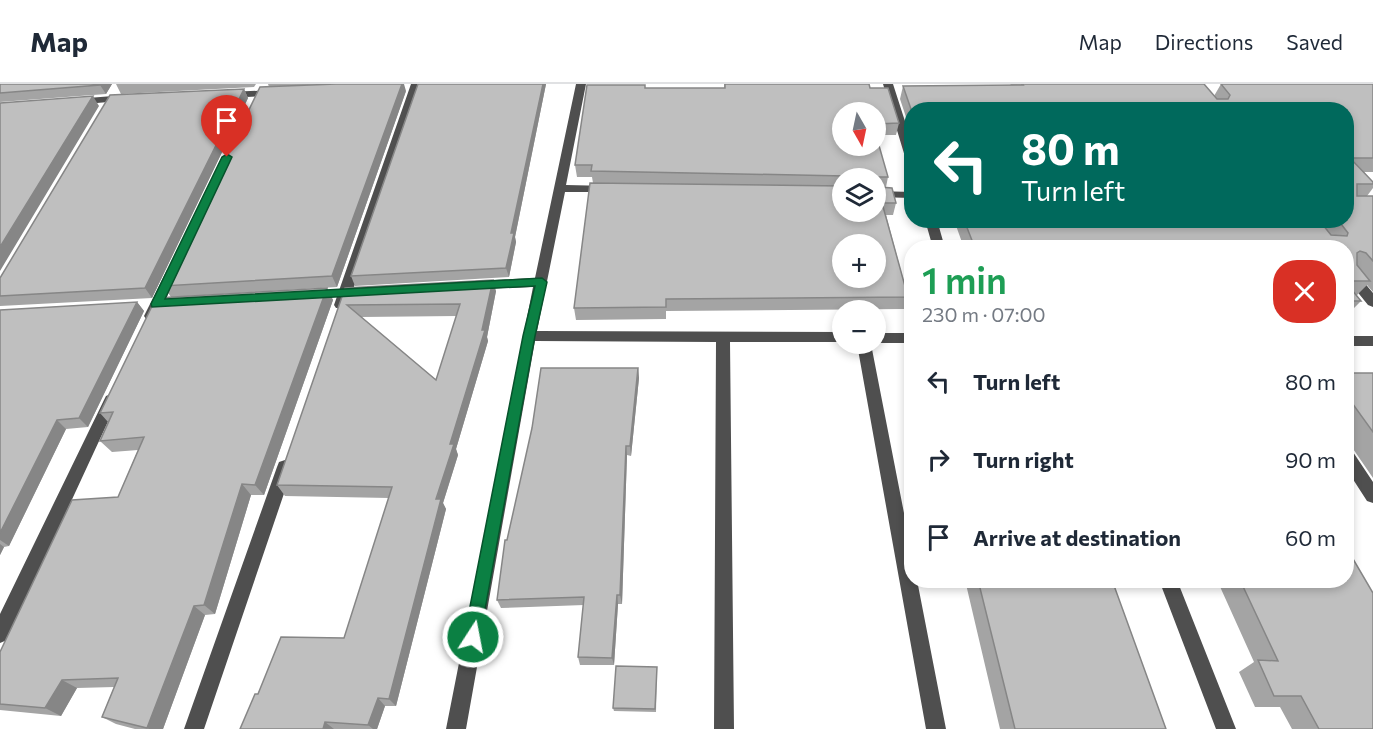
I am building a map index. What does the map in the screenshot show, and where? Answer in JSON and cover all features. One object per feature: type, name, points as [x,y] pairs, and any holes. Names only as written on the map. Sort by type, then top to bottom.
[{"type":"street","points":[[107,104],[119,84]]},
{"type":"street","points":[[456,729],[529,336],[582,84]]},
{"type":"street","points":[[888,84],[904,135]]},
{"type":"street","points":[[337,315],[415,85]]},
{"type":"street","points":[[212,95],[292,92]]},
{"type":"street","points":[[66,102],[107,104],[133,98]]},
{"type":"street","points":[[559,188],[618,189]]},
{"type":"street","points":[[886,194],[904,195]]},
{"type":"street","points":[[147,325],[177,262]]},
{"type":"street","points":[[1354,279],[1373,302]]},
{"type":"street","points":[[460,286],[542,282]]},
{"type":"street","points":[[529,336],[832,338]]},
{"type":"street","points":[[723,337],[724,729]]},
{"type":"street","points":[[886,338],[904,338]]},
{"type":"street","points":[[1354,340],[1373,341]]},
{"type":"street","points":[[866,354],[904,558]]},
{"type":"street","points":[[0,634],[116,389]]},
{"type":"street","points":[[194,729],[291,449]]},
{"type":"street","points":[[1354,468],[1373,496]]},
{"type":"street","points":[[910,588],[936,729]]},
{"type":"street","points":[[1171,588],[1226,729]]},
{"type":"building","points":[[0,84],[101,84],[0,93]]},
{"type":"building","points":[[402,84],[332,276],[163,286],[260,87]]},
{"type":"building","points":[[418,84],[543,84],[511,233],[514,233],[506,268],[351,276]]},
{"type":"building","points":[[725,84],[869,84],[870,88],[888,88],[899,123],[886,124],[886,102],[832,102],[832,156],[882,156],[885,168],[832,168],[832,176],[591,171],[592,165],[575,165],[587,85],[645,85],[645,88],[725,88]]},
{"type":"building","points":[[1204,84],[1217,99],[1228,99],[1230,95],[1221,84],[1373,84],[1373,158],[1354,158],[1354,102],[909,102],[903,86]]},
{"type":"building","points":[[244,89],[145,288],[0,296],[0,278],[110,95]]},
{"type":"building","points":[[93,96],[0,247],[0,103]]},
{"type":"building","points":[[1354,162],[1373,182],[1373,184],[1357,184],[1357,196],[1373,196],[1373,261],[1366,253],[1360,251],[1357,253],[1357,265],[1370,281],[1354,281],[1354,240],[972,240],[967,228],[1325,228],[1331,235],[1347,236],[1348,233],[1344,228],[1354,228]]},
{"type":"building","points":[[590,183],[832,186],[832,222],[886,222],[886,217],[904,283],[904,297],[666,299],[666,307],[574,308]]},
{"type":"building","points":[[886,188],[892,188],[896,203],[886,203]]},
{"type":"building","points":[[493,280],[482,330],[485,330],[450,444],[454,444],[436,499],[441,499],[389,699],[378,698],[368,725],[325,722],[323,729],[240,729],[255,694],[258,694],[281,637],[344,638],[392,487],[277,485],[345,288]],"holes":[[[460,304],[436,380],[347,305]]]},
{"type":"building","points":[[327,288],[255,485],[242,484],[204,605],[194,606],[147,728],[102,717],[118,678],[62,680],[45,708],[0,704],[0,652],[72,500],[118,497],[144,437],[100,441],[113,412],[100,413],[156,298]]},
{"type":"building","points":[[1354,292],[1361,301],[1354,301]]},
{"type":"building","points":[[137,302],[79,418],[57,420],[0,533],[0,310]]},
{"type":"building","points":[[541,368],[638,368],[630,446],[626,446],[620,595],[617,595],[612,658],[578,657],[584,597],[497,600],[505,540],[507,540],[532,428]]},
{"type":"building","points":[[1354,373],[1373,373],[1373,432],[1354,406]]},
{"type":"building","points":[[1354,561],[1373,593],[1373,729],[1319,729],[1301,696],[1274,696],[1258,660],[1278,661],[1244,588],[1354,588]]},
{"type":"building","points":[[980,588],[1115,588],[1166,729],[1015,729]]},
{"type":"building","points":[[616,666],[657,667],[655,709],[613,708]]},
{"type":"route","points":[[227,157],[157,304],[542,282],[529,336],[473,637]]}]
